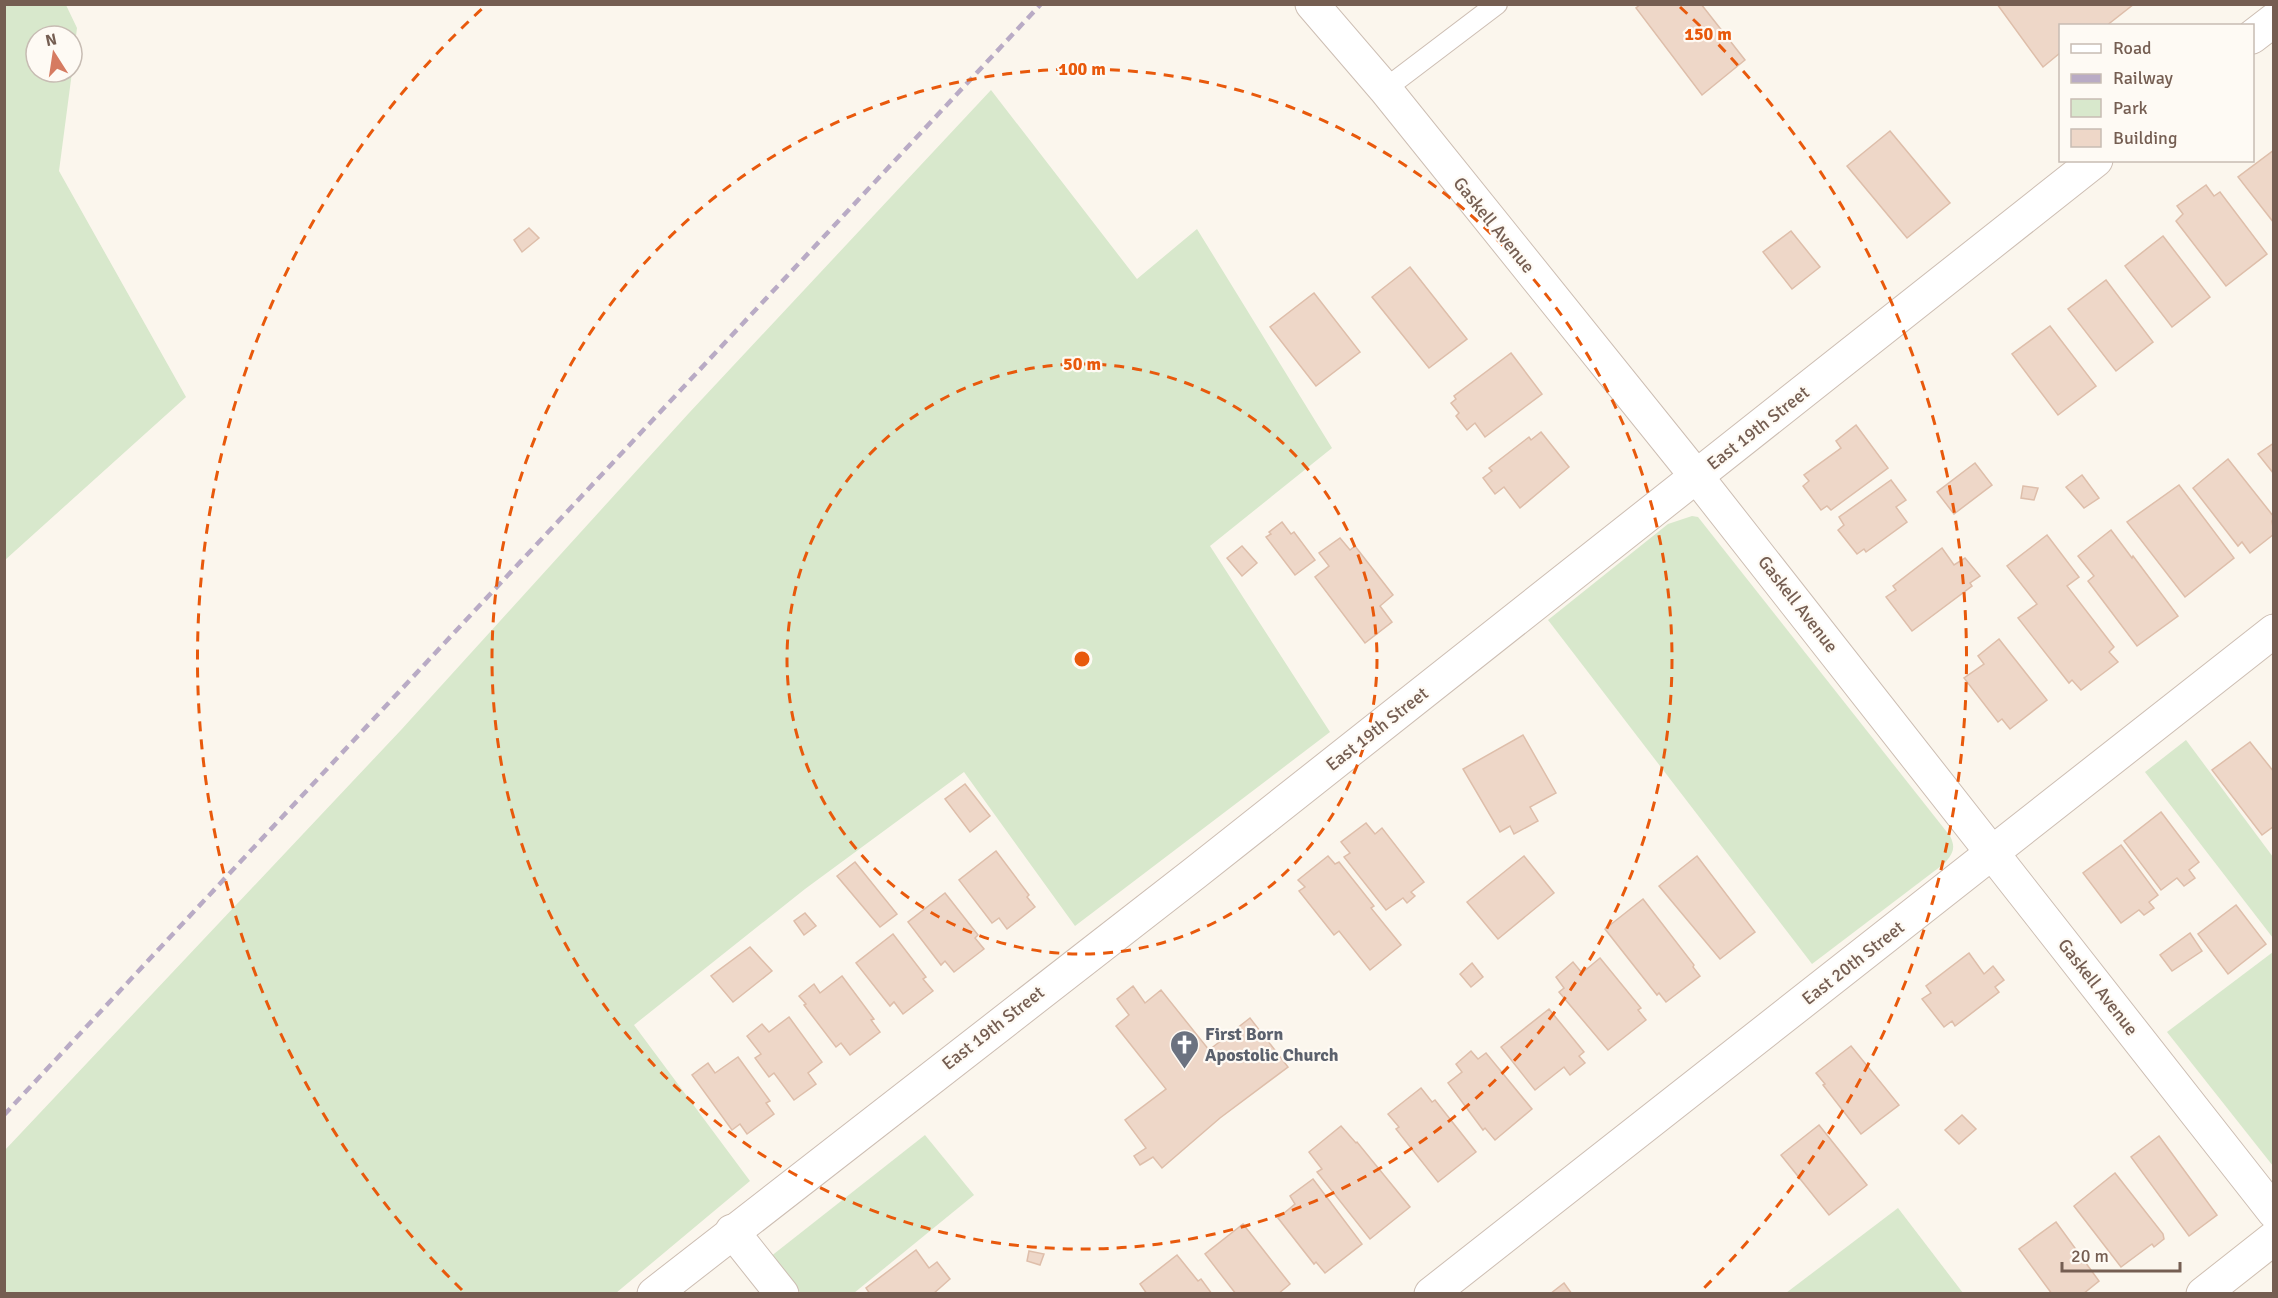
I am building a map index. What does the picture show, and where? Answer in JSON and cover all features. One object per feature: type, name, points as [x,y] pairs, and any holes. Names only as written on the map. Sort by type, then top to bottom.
[{"type":"street","name":"Gaskell Avenue","points":[[1312,4],[1385,89],[1697,477],[2274,1212]]},
{"type":"street","points":[[2254,36],[2274,20]]},
{"type":"street","name":"East 19th Street","points":[[654,1293],[1195,873],[2093,162]]},
{"type":"street","name":"East 20th Street","points":[[1431,1293],[2274,631]]},
{"type":"street","points":[[732,1231],[782,1293]]},
{"type":"street","points":[[2204,1293],[2274,1238]]},
{"type":"lane","points":[[1385,89],[1497,4]]},
{"type":"green space","points":[[5,4],[66,5],[75,24],[24,24],[24,84],[70,84],[59,171],[186,397],[5,560]]},
{"type":"green space","points":[[991,90],[1137,279],[1197,229],[1332,448],[1210,546],[1330,732],[1075,926],[964,772],[805,889],[634,1025],[750,1181],[616,1293],[5,1293],[5,1150],[401,730],[689,413]]},
{"type":"green space","points":[[1692,516],[1698,517],[1950,836],[1953,844],[1952,853],[1945,863],[1812,964],[1548,620],[1668,524]]},
{"type":"green space","points":[[2186,740],[2273,857],[2273,938],[2145,772]]},
{"type":"green space","points":[[2273,952],[2273,1166],[2167,1032]]},
{"type":"green space","points":[[925,1135],[974,1195],[854,1293],[801,1293],[770,1257]]},
{"type":"green space","points":[[1898,1208],[1963,1293],[1786,1293]]},
{"type":"building","points":[[1641,4],[1701,4],[1745,60],[1702,95],[1636,8]]},
{"type":"building","points":[[1997,4],[2134,4],[2109,24],[2059,24],[2059,54],[2043,67]]},
{"type":"building","points":[[1890,131],[1950,203],[1907,238],[1847,166]]},
{"type":"building","points":[[2274,150],[2274,223],[2238,177]]},
{"type":"building","points":[[2206,185],[2214,196],[2220,192],[2267,254],[2226,286],[2176,221],[2183,214],[2177,206]]},
{"type":"building","points":[[529,228],[539,238],[522,252],[514,240]]},
{"type":"building","points":[[1791,231],[1820,267],[1792,289],[1763,252]]},
{"type":"building","points":[[2163,236],[2210,297],[2172,327],[2125,266]]},
{"type":"building","points":[[1410,267],[1467,339],[1429,368],[1372,297]]},
{"type":"building","points":[[2106,280],[2153,342],[2116,371],[2068,309]]},
{"type":"building","points":[[1314,293],[1360,352],[1316,386],[1270,327]]},
{"type":"building","points":[[2050,326],[2096,386],[2058,415],[2012,354]]},
{"type":"building","points":[[1511,353],[1542,394],[1485,437],[1475,423],[1467,430],[1456,416],[1459,413],[1451,403],[1456,399],[1454,396]]},
{"type":"building","points":[[1856,425],[1888,468],[1831,510],[1827,506],[1821,510],[1803,486],[1809,481],[1804,475],[1841,448],[1836,441]]},
{"type":"building","points":[[1541,432],[1569,467],[1520,508],[1504,487],[1495,494],[1483,478],[1492,471],[1489,468],[1529,437],[1531,440]]},
{"type":"building","points":[[2274,443],[2274,474],[2258,454]]},
{"type":"building","points":[[2228,459],[2274,517],[2272,521],[2274,534],[2250,553],[2242,542],[2238,546],[2193,488]]},
{"type":"building","points":[[1975,463],[1992,485],[1954,514],[1937,492]]},
{"type":"building","points":[[2082,475],[2099,498],[2084,508],[2066,487]]},
{"type":"building","points":[[1891,480],[1906,500],[1896,507],[1907,522],[1866,552],[1864,549],[1857,554],[1838,530],[1844,525],[1839,517]]},
{"type":"building","points":[[2179,485],[2234,558],[2185,597],[2127,522]]},
{"type":"building","points":[[2023,486],[2038,488],[2034,500],[2021,498]]},
{"type":"building","points":[[1282,522],[1291,534],[1294,532],[1315,560],[1295,575],[1266,537]]},
{"type":"building","points":[[2111,530],[2178,616],[2137,646],[2088,581],[2094,576],[2078,556]]},
{"type":"building","points":[[2047,535],[2079,577],[2067,586],[2114,647],[2109,652],[2118,662],[2081,690],[2072,680],[2069,683],[2018,618],[2037,604],[2007,566]]},
{"type":"building","points":[[1340,538],[1350,550],[1355,546],[1393,595],[1380,606],[1392,622],[1365,643],[1315,577],[1329,566],[1319,553]]},
{"type":"building","points":[[1242,546],[1257,563],[1242,576],[1227,558]]},
{"type":"building","points":[[1942,548],[1954,565],[1965,558],[1980,576],[1970,583],[1972,586],[1912,631],[1886,597],[1896,590],[1893,586]]},
{"type":"building","points":[[1999,639],[2047,700],[2010,729],[2002,719],[1998,722],[1964,678],[1984,664],[1978,656]]},
{"type":"building","points":[[1523,735],[1556,793],[1530,807],[1538,821],[1514,834],[1510,826],[1500,832],[1463,769]]},
{"type":"building","points":[[2250,742],[2274,772],[2274,826],[2262,835],[2212,770]]},
{"type":"building","points":[[965,784],[990,816],[970,832],[945,799]]},
{"type":"building","points":[[2161,812],[2199,862],[2189,870],[2195,878],[2184,886],[2177,878],[2161,890],[2124,841]]},
{"type":"building","points":[[1366,823],[1375,834],[1382,828],[1424,882],[1411,892],[1415,896],[1407,903],[1403,898],[1386,910],[1344,857],[1350,853],[1341,842]]},
{"type":"building","points":[[2121,845],[2158,895],[2149,902],[2154,908],[2144,915],[2139,910],[2121,923],[2083,873]]},
{"type":"building","points":[[996,851],[1029,895],[1027,897],[1035,907],[1007,929],[999,918],[992,923],[959,880]]},
{"type":"building","points":[[1328,856],[1335,864],[1339,862],[1374,906],[1371,908],[1401,945],[1370,970],[1339,931],[1334,935],[1299,891],[1305,887],[1298,880]]},
{"type":"building","points":[[1524,856],[1554,893],[1498,939],[1467,902]]},
{"type":"building","points":[[1697,856],[1755,932],[1720,959],[1659,886]]},
{"type":"building","points":[[855,862],[897,914],[880,927],[837,876]]},
{"type":"building","points":[[945,893],[978,935],[975,938],[984,949],[954,972],[945,961],[941,965],[908,922]]},
{"type":"building","points":[[1643,899],[1700,976],[1666,1002],[1659,993],[1657,995],[1605,929]]},
{"type":"building","points":[[2236,905],[2266,944],[2228,974],[2198,934]]},
{"type":"building","points":[[805,913],[816,926],[804,935],[794,921]]},
{"type":"building","points":[[2190,933],[2202,951],[2172,971],[2160,955]]},
{"type":"building","points":[[893,934],[926,977],[923,979],[933,991],[903,1014],[894,1002],[890,1006],[856,963]]},
{"type":"building","points":[[750,947],[772,971],[733,1002],[711,976]]},
{"type":"building","points":[[1969,953],[1984,974],[1993,966],[2004,980],[1995,987],[1999,992],[1955,1026],[1952,1021],[1944,1027],[1922,999],[1931,993],[1926,986]]},
{"type":"building","points":[[1600,958],[1641,1008],[1638,1010],[1646,1020],[1608,1050],[1559,992],[1564,988],[1556,977],[1573,962],[1582,973]]},
{"type":"building","points":[[1472,963],[1483,977],[1471,987],[1460,974]]},
{"type":"building","points":[[842,976],[874,1019],[871,1020],[880,1032],[850,1055],[841,1043],[836,1047],[799,996],[814,984],[820,993]]},
{"type":"building","points":[[1133,986],[1145,1003],[1161,990],[1209,1050],[1250,1018],[1288,1067],[1220,1118],[1162,1168],[1153,1157],[1140,1165],[1134,1156],[1146,1148],[1125,1120],[1166,1089],[1116,1026],[1129,1015],[1117,999]]},
{"type":"building","points":[[1549,1009],[1584,1052],[1579,1056],[1585,1063],[1570,1075],[1564,1067],[1535,1090],[1501,1047]]},
{"type":"building","points":[[789,1017],[822,1062],[808,1073],[816,1084],[794,1100],[774,1073],[769,1077],[755,1058],[761,1054],[747,1036],[762,1024],[769,1032]]},
{"type":"building","points":[[1851,1046],[1899,1105],[1861,1134],[1816,1073]]},
{"type":"building","points":[[1471,1051],[1478,1059],[1486,1053],[1532,1109],[1495,1140],[1485,1128],[1483,1130],[1448,1083],[1462,1072],[1456,1064]]},
{"type":"building","points":[[738,1057],[770,1101],[766,1103],[774,1114],[747,1134],[740,1124],[732,1130],[692,1075],[708,1063],[715,1073]]},
{"type":"building","points":[[1421,1088],[1432,1102],[1435,1100],[1476,1152],[1438,1182],[1396,1129],[1399,1127],[1388,1114]]},
{"type":"building","points":[[1962,1115],[1976,1129],[1959,1144],[1945,1130]]},
{"type":"building","points":[[1819,1125],[1867,1185],[1829,1215],[1781,1155]]},
{"type":"building","points":[[1341,1126],[1357,1142],[1410,1207],[1370,1239],[1317,1172],[1322,1169],[1309,1152]]},
{"type":"building","points":[[2159,1136],[2217,1215],[2189,1236],[2131,1157]]},
{"type":"building","points":[[2115,1173],[2163,1234],[2164,1239],[2154,1247],[2152,1244],[2121,1267],[2074,1206]]},
{"type":"building","points":[[1313,1179],[1362,1244],[1325,1273],[1316,1262],[1314,1264],[1278,1218],[1295,1204],[1290,1196]]},
{"type":"building","points":[[2056,1222],[2099,1281],[2083,1294],[2052,1294],[2019,1249]]},
{"type":"building","points":[[1243,1224],[1290,1284],[1278,1294],[1236,1294],[1205,1254]]},
{"type":"building","points":[[916,1250],[929,1268],[937,1262],[950,1279],[933,1294],[870,1294],[866,1288]]},
{"type":"building","points":[[1029,1251],[1044,1254],[1040,1265],[1027,1261]]},
{"type":"building","points":[[1177,1255],[1198,1281],[1201,1279],[1212,1294],[1147,1294],[1140,1284]]},
{"type":"building","points":[[1564,1283],[1572,1294],[1550,1294]]},
{"type":"railway","points":[[4,1115],[1041,4]]},
{"type":"place","name":"First Born Apostolic Church","points":[[1184,1070]]}]
